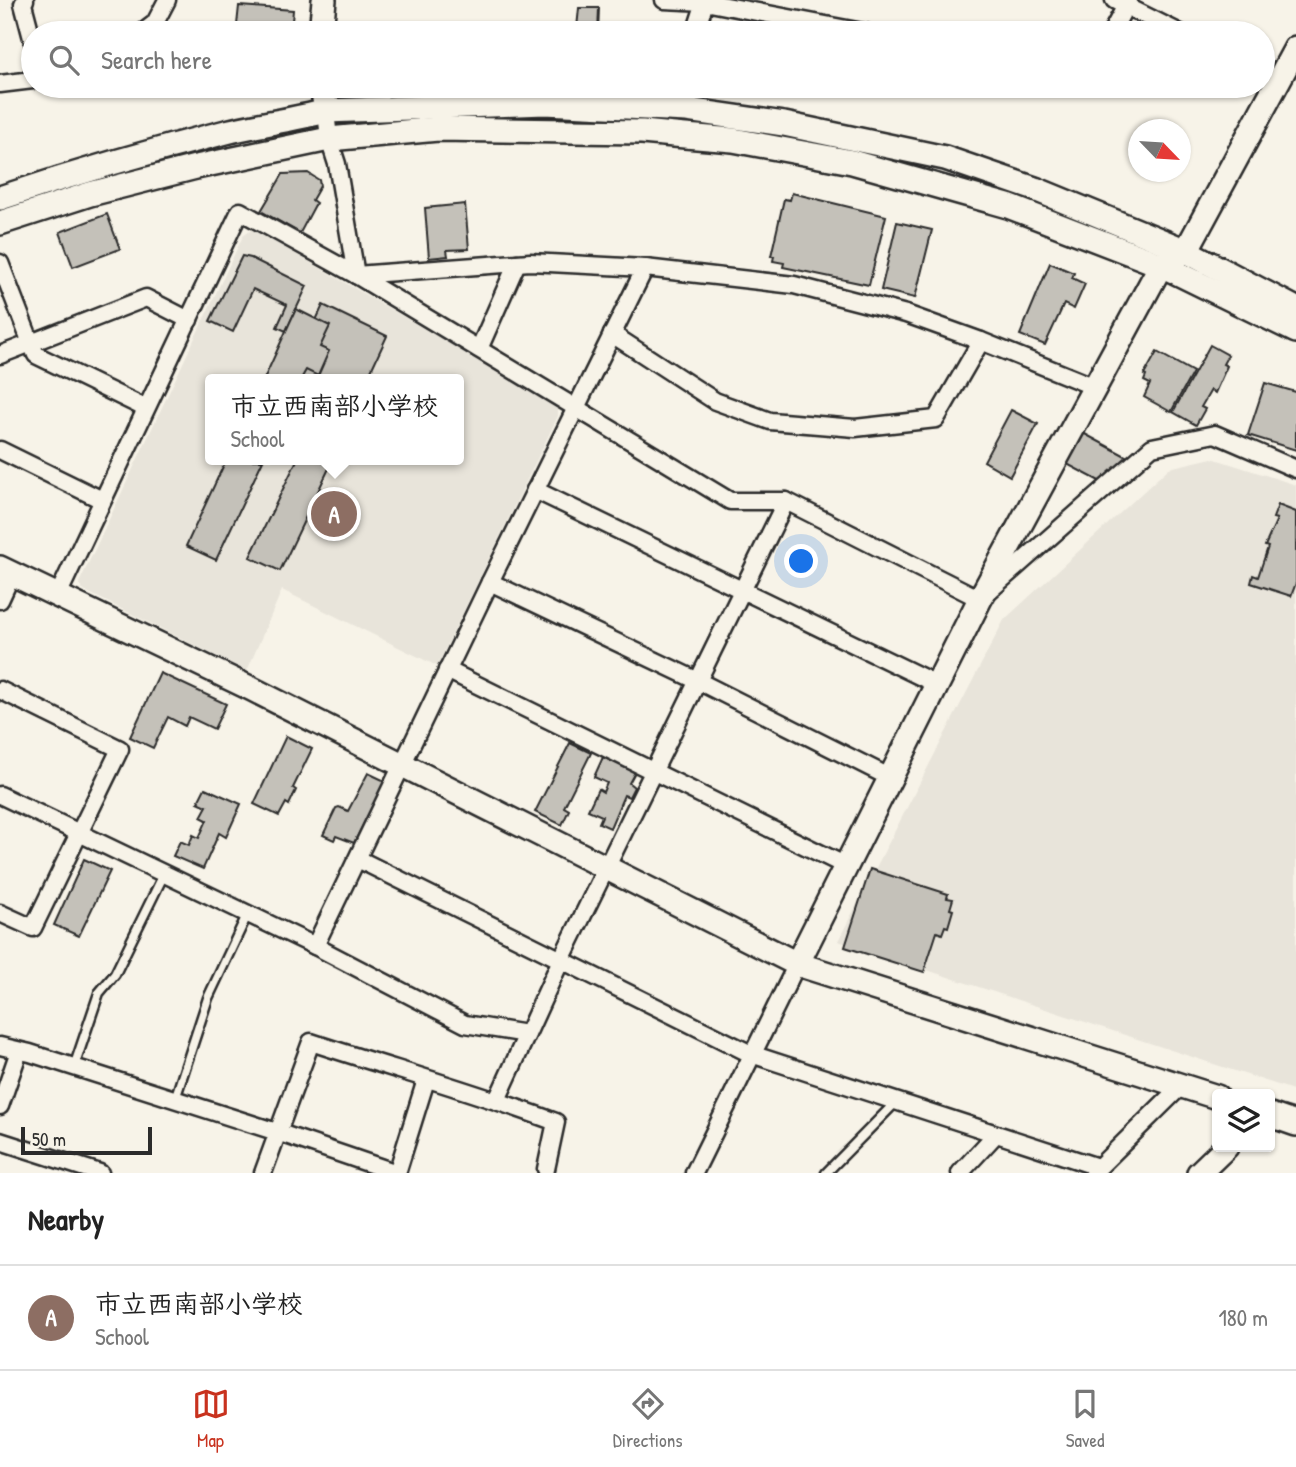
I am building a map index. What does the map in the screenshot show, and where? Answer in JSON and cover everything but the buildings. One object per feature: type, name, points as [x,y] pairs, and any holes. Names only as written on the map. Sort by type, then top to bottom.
[{"type":"street","points":[[156,21],[167,0]]},
{"type":"street","points":[[320,21],[324,0]]},
{"type":"street","points":[[664,0],[705,1],[806,21]]},
{"type":"street","points":[[21,1],[27,21]]},
{"type":"street","points":[[699,21],[705,1]]},
{"type":"street","points":[[1116,21],[1123,2],[1158,21]]},
{"type":"street","points":[[1275,72],[1296,48]]},
{"type":"street","points":[[0,84],[21,81]]},
{"type":"street","points":[[324,98],[329,139],[337,164],[356,275]]},
{"type":"street","points":[[687,110],[688,98]]},
{"type":"street","points":[[694,1173],[980,599],[1161,265],[1185,251],[1260,98]]},
{"type":"street","points":[[0,198],[105,164],[230,131],[291,121],[326,111],[545,103],[687,110],[784,124],[945,158],[1035,189],[1185,251],[1296,309]]},
{"type":"street","points":[[0,223],[90,194],[196,167],[329,139],[438,129],[642,132],[733,141],[852,162],[1008,206],[1161,265],[1296,331]]},
{"type":"street","points":[[58,595],[240,211],[356,275],[730,501],[786,501],[980,599]]},
{"type":"street","points":[[0,263],[36,355],[145,408]]},
{"type":"street","points":[[356,275],[517,263],[645,268],[794,285],[906,314],[1095,387]]},
{"type":"street","points":[[479,349],[517,263]]},
{"type":"street","points":[[315,946],[447,670],[645,268]]},
{"type":"street","points":[[0,355],[146,298],[189,320]]},
{"type":"street","points":[[612,334],[715,401],[770,421],[856,428],[936,419],[981,341]]},
{"type":"street","points":[[980,599],[1152,447],[1215,434],[1296,469]]},
{"type":"street","points":[[0,450],[102,500]]},
{"type":"street","points":[[535,490],[938,685]]},
{"type":"street","points":[[497,1100],[561,960],[786,501]]},
{"type":"street","points":[[0,600],[6,571],[403,764],[797,964],[1212,1095]]},
{"type":"street","points":[[490,582],[698,681],[891,778]]},
{"type":"street","points":[[447,670],[846,866]]},
{"type":"street","points":[[0,690],[120,749],[33,928],[0,913]]},
{"type":"street","points":[[0,795],[248,913],[465,1024],[527,1034]]},
{"type":"street","points":[[358,859],[751,1054],[996,1134],[1095,1170],[1182,1085]]},
{"type":"street","points":[[263,1173],[311,1042],[497,1100],[556,1122],[549,1172]]},
{"type":"street","points":[[0,1046],[74,1067],[397,1173],[426,1080]]},
{"type":"street","points":[[0,1106],[19,1051]]},
{"type":"street","points":[[1275,1117],[1296,1124]]},
{"type":"street","points":[[960,1173],[996,1134]]},
{"type":"street","points":[[0,1140],[100,1173]]},
{"type":"street","points":[[1199,1173],[1221,1152]]},
{"type":"lane","points":[[74,1067],[99,993],[115,974],[164,872]]},
{"type":"lane","points":[[175,1100],[208,998],[248,913]]},
{"type":"lane","points":[[826,1173],[896,1102]]},
{"type":"shaded area","points":[[253,229],[558,407],[558,416],[437,666],[282,590],[247,671],[83,590],[79,583],[243,236]]},
{"type":"shaded area","points":[[1212,458],[1296,485],[1296,1091],[838,941],[1004,620],[1169,468]]},
{"type":"waterway","points":[[1285,1108],[1296,1111]]},
{"type":"place","name":"市立西南部小学校","points":[[334,514]]}]
